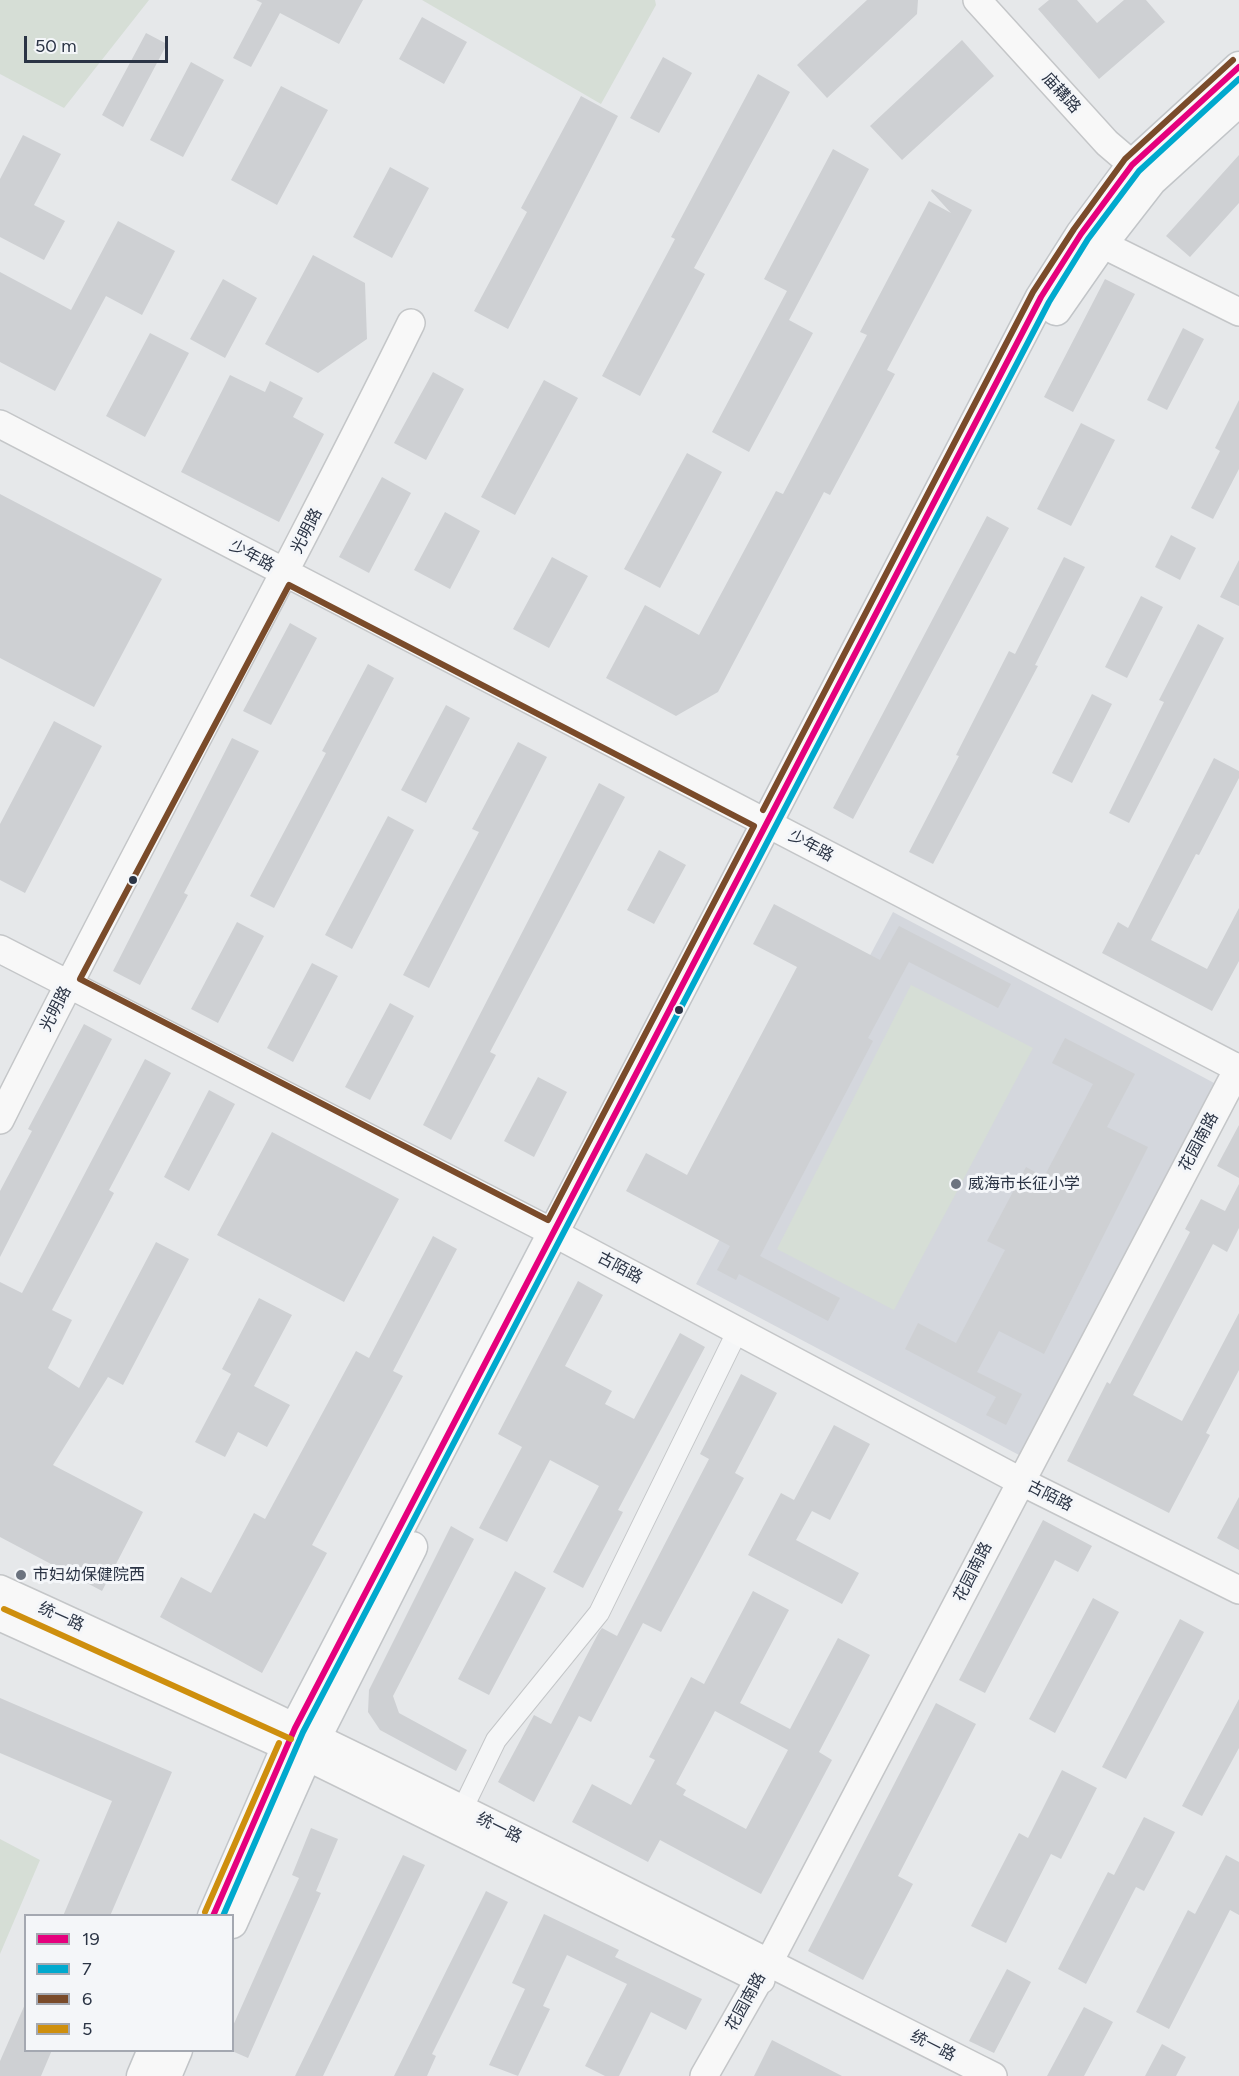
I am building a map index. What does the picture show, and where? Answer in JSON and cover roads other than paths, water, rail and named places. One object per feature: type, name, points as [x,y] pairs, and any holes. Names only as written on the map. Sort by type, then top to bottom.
[{"type":"main road","points":[[776,827],[1041,297],[1081,234],[1239,67]]},
{"type":"main road","points":[[214,1914],[560,1236],[776,827],[1058,306],[1102,244],[1141,173],[1239,101]]},
{"type":"main road","points":[[234,1918],[301,1743]]},
{"type":"main road","points":[[142,2076],[152,2052]]},
{"type":"main road","points":[[166,2076],[176,2052]]},
{"type":"street","name":"庙耩路","points":[[977,0],[1107,143],[1141,173]]},
{"type":"street","points":[[1102,244],[1239,312]]},
{"type":"street","name":"光明路","points":[[0,1120],[68,984],[285,573],[411,323]]},
{"type":"street","name":"少年路","points":[[0,424],[1239,1068]]},
{"type":"street","name":"古陌路","points":[[0,949],[560,1236],[1020,1481],[1239,1590]]},
{"type":"street","name":"花园南路","points":[[704,2076],[764,1971],[1239,1068]]},
{"type":"street","points":[[462,1810],[495,1740],[599,1613],[738,1330]]},
{"type":"street","name":"统一路","points":[[0,1589],[126,1646],[301,1743],[764,1971],[993,2076]]},
{"type":"street","name":"统一路","points":[[0,1617],[462,1810],[956,2076]]},
{"type":"place","name":"威海市长征小学","points":[[956,1184]]},
{"type":"place","name":"市妇幼保健院西","points":[[21,1575]]}]
